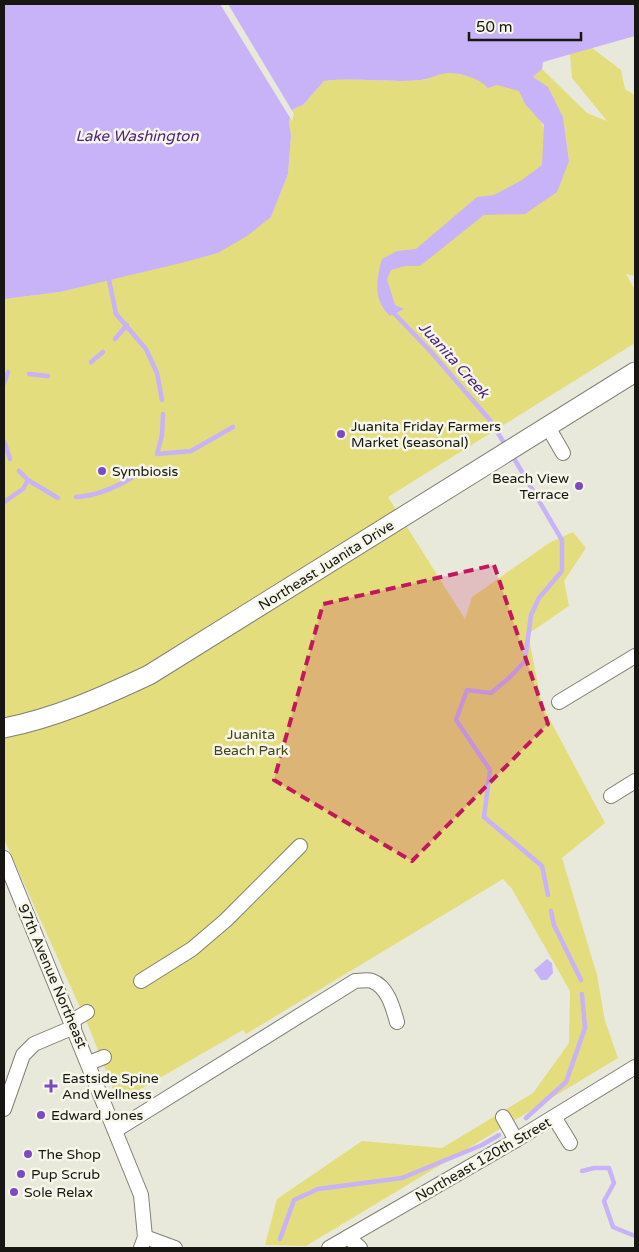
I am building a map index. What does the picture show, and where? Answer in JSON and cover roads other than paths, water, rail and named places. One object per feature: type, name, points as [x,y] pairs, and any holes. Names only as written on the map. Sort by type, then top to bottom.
[{"type":"main road","name":"Northeast Juanita Drive","points":[[4,728],[51,716],[95,700],[149,674],[635,372]]},
{"type":"street","points":[[548,426],[563,453]]},
{"type":"street","points":[[559,702],[635,656]]},
{"type":"street","points":[[611,796],[635,782]]},
{"type":"street","points":[[141,981],[192,949],[226,920],[300,846]]},
{"type":"street","name":"97th Avenue Northeast","points":[[9,863],[141,1195],[143,1243]]},
{"type":"street","points":[[116,1130],[355,981],[371,981],[380,987],[391,1002],[396,1022]]},
{"type":"street","points":[[4,1109],[23,1055],[34,1044],[73,1024],[87,1012]]},
{"type":"street","points":[[89,1063],[104,1057]]},
{"type":"street","name":"Northeast 120th Street","points":[[329,1248],[516,1140],[635,1067]]},
{"type":"street","points":[[503,1117],[516,1140]]},
{"type":"street","points":[[554,1117],[570,1143]]},
{"type":"street","points":[[348,1237],[360,1248]]},
{"type":"street","points":[[143,1243],[175,1248]]},
{"type":"water","name":"Lake Washington","points":[[4,4],[635,4],[635,36],[543,62],[542,69],[533,77],[548,87],[563,117],[569,161],[557,192],[525,214],[484,215],[420,266],[405,266],[391,270],[387,279],[395,305],[404,309],[390,316],[381,303],[377,289],[382,259],[397,251],[416,249],[477,197],[494,195],[522,180],[542,165],[544,125],[525,104],[519,91],[497,85],[488,88],[470,77],[450,73],[420,80],[324,81],[303,105],[293,109],[289,121],[291,136],[288,174],[271,217],[247,236],[218,253],[185,262],[60,292],[4,299]]},
{"type":"water","points":[[547,959],[552,963],[553,973],[547,980],[541,980],[534,970]]},
{"type":"waterway","points":[[109,280],[116,314],[146,349],[157,373],[162,400]]},
{"type":"waterway","name":"Juanita Creek","points":[[391,310],[432,353],[489,419],[506,446]]},
{"type":"waterway","points":[[115,339],[127,325]]},
{"type":"waterway","points":[[91,362],[103,352]]},
{"type":"waterway","points":[[4,383],[8,372]]},
{"type":"waterway","points":[[29,374],[48,376]]},
{"type":"waterway","points":[[163,414],[162,435],[157,454],[191,451],[233,427]]},
{"type":"waterway","points":[[4,441],[10,459]]},
{"type":"waterway","name":"Juanita Creek","points":[[512,455],[562,540],[562,571],[539,598],[531,615],[525,661],[491,693],[467,690],[456,720],[490,770],[484,817],[542,866],[548,895]]},
{"type":"waterway","points":[[19,471],[28,480],[58,498]]},
{"type":"waterway","points":[[76,497],[93,495],[108,490],[138,474]]},
{"type":"waterway","points":[[4,502],[23,489],[28,480]]},
{"type":"waterway","name":"Juanita Creek","points":[[551,911],[554,925],[581,980]]},
{"type":"waterway","name":"Juanita Creek","points":[[526,1118],[566,1082],[585,1028],[582,994]]},
{"type":"waterway","name":"Juanita Creek","points":[[280,1239],[294,1200],[318,1189],[402,1178],[482,1145],[499,1135]]},
{"type":"waterway","name":"Juanita Creek","points":[[582,1171],[594,1168],[609,1168],[614,1183],[604,1201],[613,1227],[635,1236]]},
{"type":"place","name":"Juanita Friday Farmers Market (seasonal)","points":[[341,434]]},
{"type":"place","name":"Symbiosis","points":[[102,471]]},
{"type":"place","name":"Beach View Terrace","points":[[579,486]]},
{"type":"place","name":"Eastside Spine And Wellness","points":[[51,1086]]},
{"type":"place","name":"Edward Jones","points":[[41,1115]]},
{"type":"place","name":"The Shop","points":[[28,1154]]},
{"type":"place","name":"Pup Scrub","points":[[21,1174]]},
{"type":"place","name":"Sole Relax","points":[[14,1192]]},
{"type":"park label","name":"Juanita Beach Park","points":[[251,742]]}]
